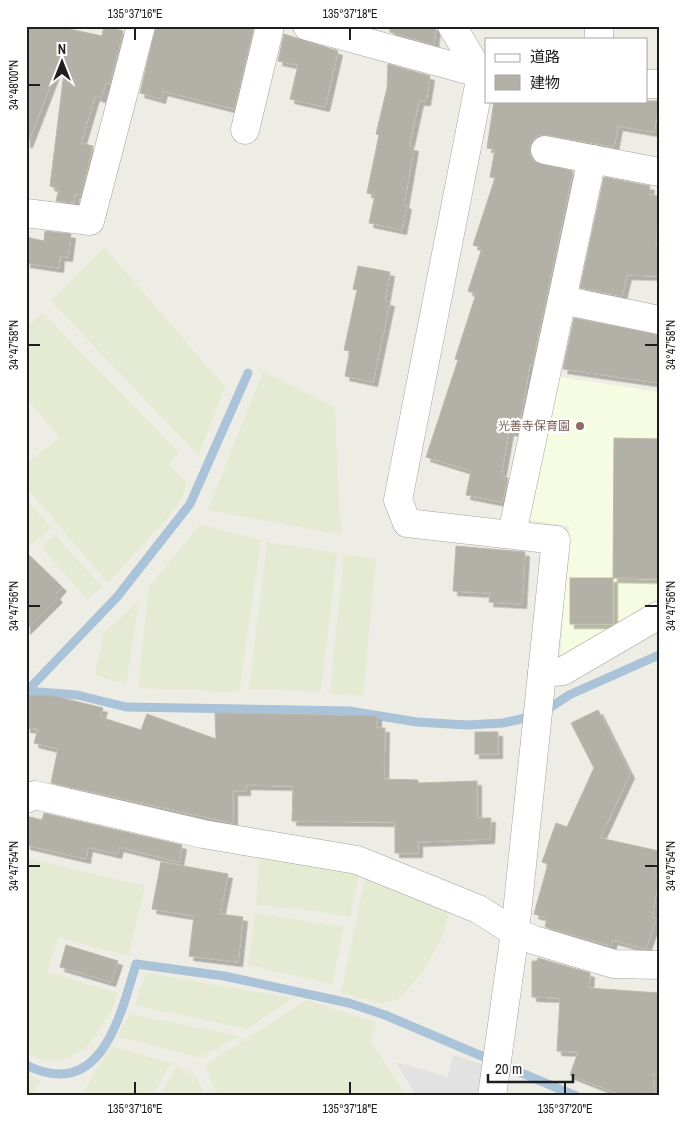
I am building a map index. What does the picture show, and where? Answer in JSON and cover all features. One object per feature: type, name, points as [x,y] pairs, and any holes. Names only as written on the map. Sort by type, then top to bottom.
[{"type":"street","points":[[26,213],[90,221],[141,26]]},
{"type":"street","points":[[245,130],[270,26]]},
{"type":"street","points":[[307,26],[483,75]]},
{"type":"street","points":[[452,26],[483,75],[398,500],[407,523],[556,540],[515,932],[495,1073]]},
{"type":"street","points":[[545,150],[659,172]]},
{"type":"street","points":[[512,534],[592,159]]},
{"type":"street","points":[[562,300],[659,320]]},
{"type":"street","points":[[542,673],[562,671],[659,615]]},
{"type":"street","points":[[26,799],[35,795],[203,834],[357,860],[478,909],[515,932],[534,940],[614,964],[659,965]]},
{"type":"shaded area","points":[[104,247],[225,387],[198,455],[51,301]]},
{"type":"shaded area","points":[[43,313],[179,453],[169,464],[186,481],[183,497],[169,516],[108,583],[26,487],[26,464],[60,437],[26,398],[26,327]]},
{"type":"shaded area","points":[[263,371],[335,407],[342,535],[208,510]]},
{"type":"shaded area","points":[[560,377],[659,392],[659,604],[560,660],[569,526],[529,520]]},
{"type":"shaded area","points":[[26,499],[51,528],[26,550]]},
{"type":"shaded area","points":[[200,524],[261,540],[239,692],[138,688],[149,587]]},
{"type":"shaded area","points":[[55,535],[102,587],[87,599],[41,547]]},
{"type":"shaded area","points":[[267,542],[337,553],[321,691],[249,690]]},
{"type":"shaded area","points":[[344,555],[376,559],[363,696],[330,693]]},
{"type":"shaded area","points":[[139,601],[126,685],[95,675],[103,634]]},
{"type":"shaded area","points":[[26,858],[145,886],[128,956],[59,937],[47,972],[118,993],[111,1011],[86,1048],[64,1059],[37,1059],[26,1050]]},
{"type":"shaded area","points":[[259,858],[324,865],[359,875],[350,917],[310,910],[256,905]]},
{"type":"shaded area","points":[[365,878],[449,910],[443,936],[423,972],[397,1000],[380,1003],[341,993]]},
{"type":"shaded area","points":[[255,913],[344,927],[332,984],[248,965]]},
{"type":"shaded area","points":[[146,973],[293,998],[247,1029],[135,1005]]},
{"type":"shaded area","points":[[307,1000],[377,1023],[371,1041],[406,1096],[218,1096],[205,1065]]},
{"type":"shaded area","points":[[130,1014],[239,1036],[200,1058],[117,1036]]},
{"type":"shaded area","points":[[111,1046],[171,1063],[152,1096],[90,1096],[84,1091]]},
{"type":"shaded area","points":[[453,1055],[485,1065],[481,1096],[416,1096],[396,1062],[448,1077]]},
{"type":"shaded area","points":[[177,1066],[196,1076],[206,1096],[160,1096]]},
{"type":"shaded area","points":[[26,1073],[41,1080],[31,1096],[26,1096]]},
{"type":"building","points":[[26,26],[55,26],[102,36],[104,26],[123,31],[110,84],[106,83],[101,98],[95,96],[81,143],[93,146],[81,195],[75,193],[74,203],[56,201],[59,189],[50,186],[65,64],[59,63],[28,143],[26,143]]},
{"type":"building","points":[[156,26],[254,27],[234,109],[163,91],[161,99],[140,93]]},
{"type":"building","points":[[390,26],[436,26],[434,45],[390,32]]},
{"type":"building","points":[[284,34],[338,51],[325,107],[290,99],[298,65],[278,61]]},
{"type":"building","points":[[388,64],[430,76],[426,101],[419,101],[409,146],[414,147],[404,204],[407,205],[402,230],[369,223],[375,195],[367,193],[379,135],[376,134],[387,88]]},
{"type":"building","points":[[659,101],[654,132],[618,126],[614,147],[539,135],[534,139],[530,147],[530,156],[535,162],[573,171],[532,365],[530,364],[518,432],[509,431],[501,476],[508,478],[502,502],[466,495],[471,471],[426,457],[458,360],[455,359],[476,294],[468,291],[482,248],[473,245],[495,178],[490,177],[495,149],[487,148],[494,102]]},
{"type":"building","points":[[604,177],[650,186],[649,195],[659,196],[656,246],[659,246],[659,276],[627,275],[622,296],[580,288]]},
{"type":"building","points":[[45,231],[71,234],[68,257],[60,256],[59,268],[26,263],[26,237],[44,241]]},
{"type":"building","points":[[358,266],[390,272],[385,301],[390,302],[373,382],[345,376],[350,351],[344,350],[357,290],[353,289]]},
{"type":"building","points":[[574,318],[659,335],[659,383],[563,369]]},
{"type":"building","points":[[614,438],[659,439],[659,579],[613,578]]},
{"type":"building","points":[[456,546],[525,552],[522,604],[489,602],[490,593],[453,591]]},
{"type":"building","points":[[26,552],[62,587],[55,595],[58,598],[26,630]]},
{"type":"building","points":[[570,578],[613,578],[613,624],[570,624]]},
{"type":"building","points":[[26,695],[54,696],[103,708],[100,717],[141,730],[147,714],[216,739],[215,713],[377,716],[377,728],[385,728],[384,779],[418,780],[418,783],[477,781],[477,818],[491,818],[490,839],[418,842],[418,853],[395,853],[395,822],[292,821],[293,786],[246,785],[246,791],[233,791],[233,823],[51,783],[58,749],[34,743],[38,729],[26,728]]},
{"type":"building","points":[[598,710],[630,774],[600,838],[659,851],[653,875],[659,877],[652,917],[656,919],[646,949],[613,940],[611,946],[545,927],[547,918],[534,914],[548,864],[542,862],[556,823],[567,827],[594,768],[571,723]]},
{"type":"building","points":[[475,732],[498,732],[498,754],[475,754]]},
{"type":"building","points":[[44,813],[182,845],[179,862],[119,847],[117,854],[88,847],[86,859],[26,845],[26,816],[42,820]]},
{"type":"building","points":[[161,862],[228,874],[220,914],[243,917],[238,962],[189,956],[194,916],[152,909]]},
{"type":"building","points":[[66,945],[118,961],[111,982],[60,967]]},
{"type":"building","points":[[538,958],[590,973],[589,988],[659,993],[659,1074],[653,1074],[655,1096],[624,1096],[570,1075],[578,1052],[557,1051],[560,998],[532,997],[532,961],[537,961]]},
{"type":"waterway","points":[[27,691],[117,597],[190,504],[248,373]]},
{"type":"waterway","points":[[26,691],[77,695],[126,707],[349,711],[417,722],[467,725],[503,723],[525,718],[551,707],[569,695],[659,655]]},
{"type":"waterway","points":[[26,1065],[52,1073],[73,1072],[90,1063],[103,1048],[114,1029],[136,964],[224,976],[349,1003],[385,1015],[576,1096]]},
{"type":"place","name":"光善寺保育園","points":[[580,426]]}]
